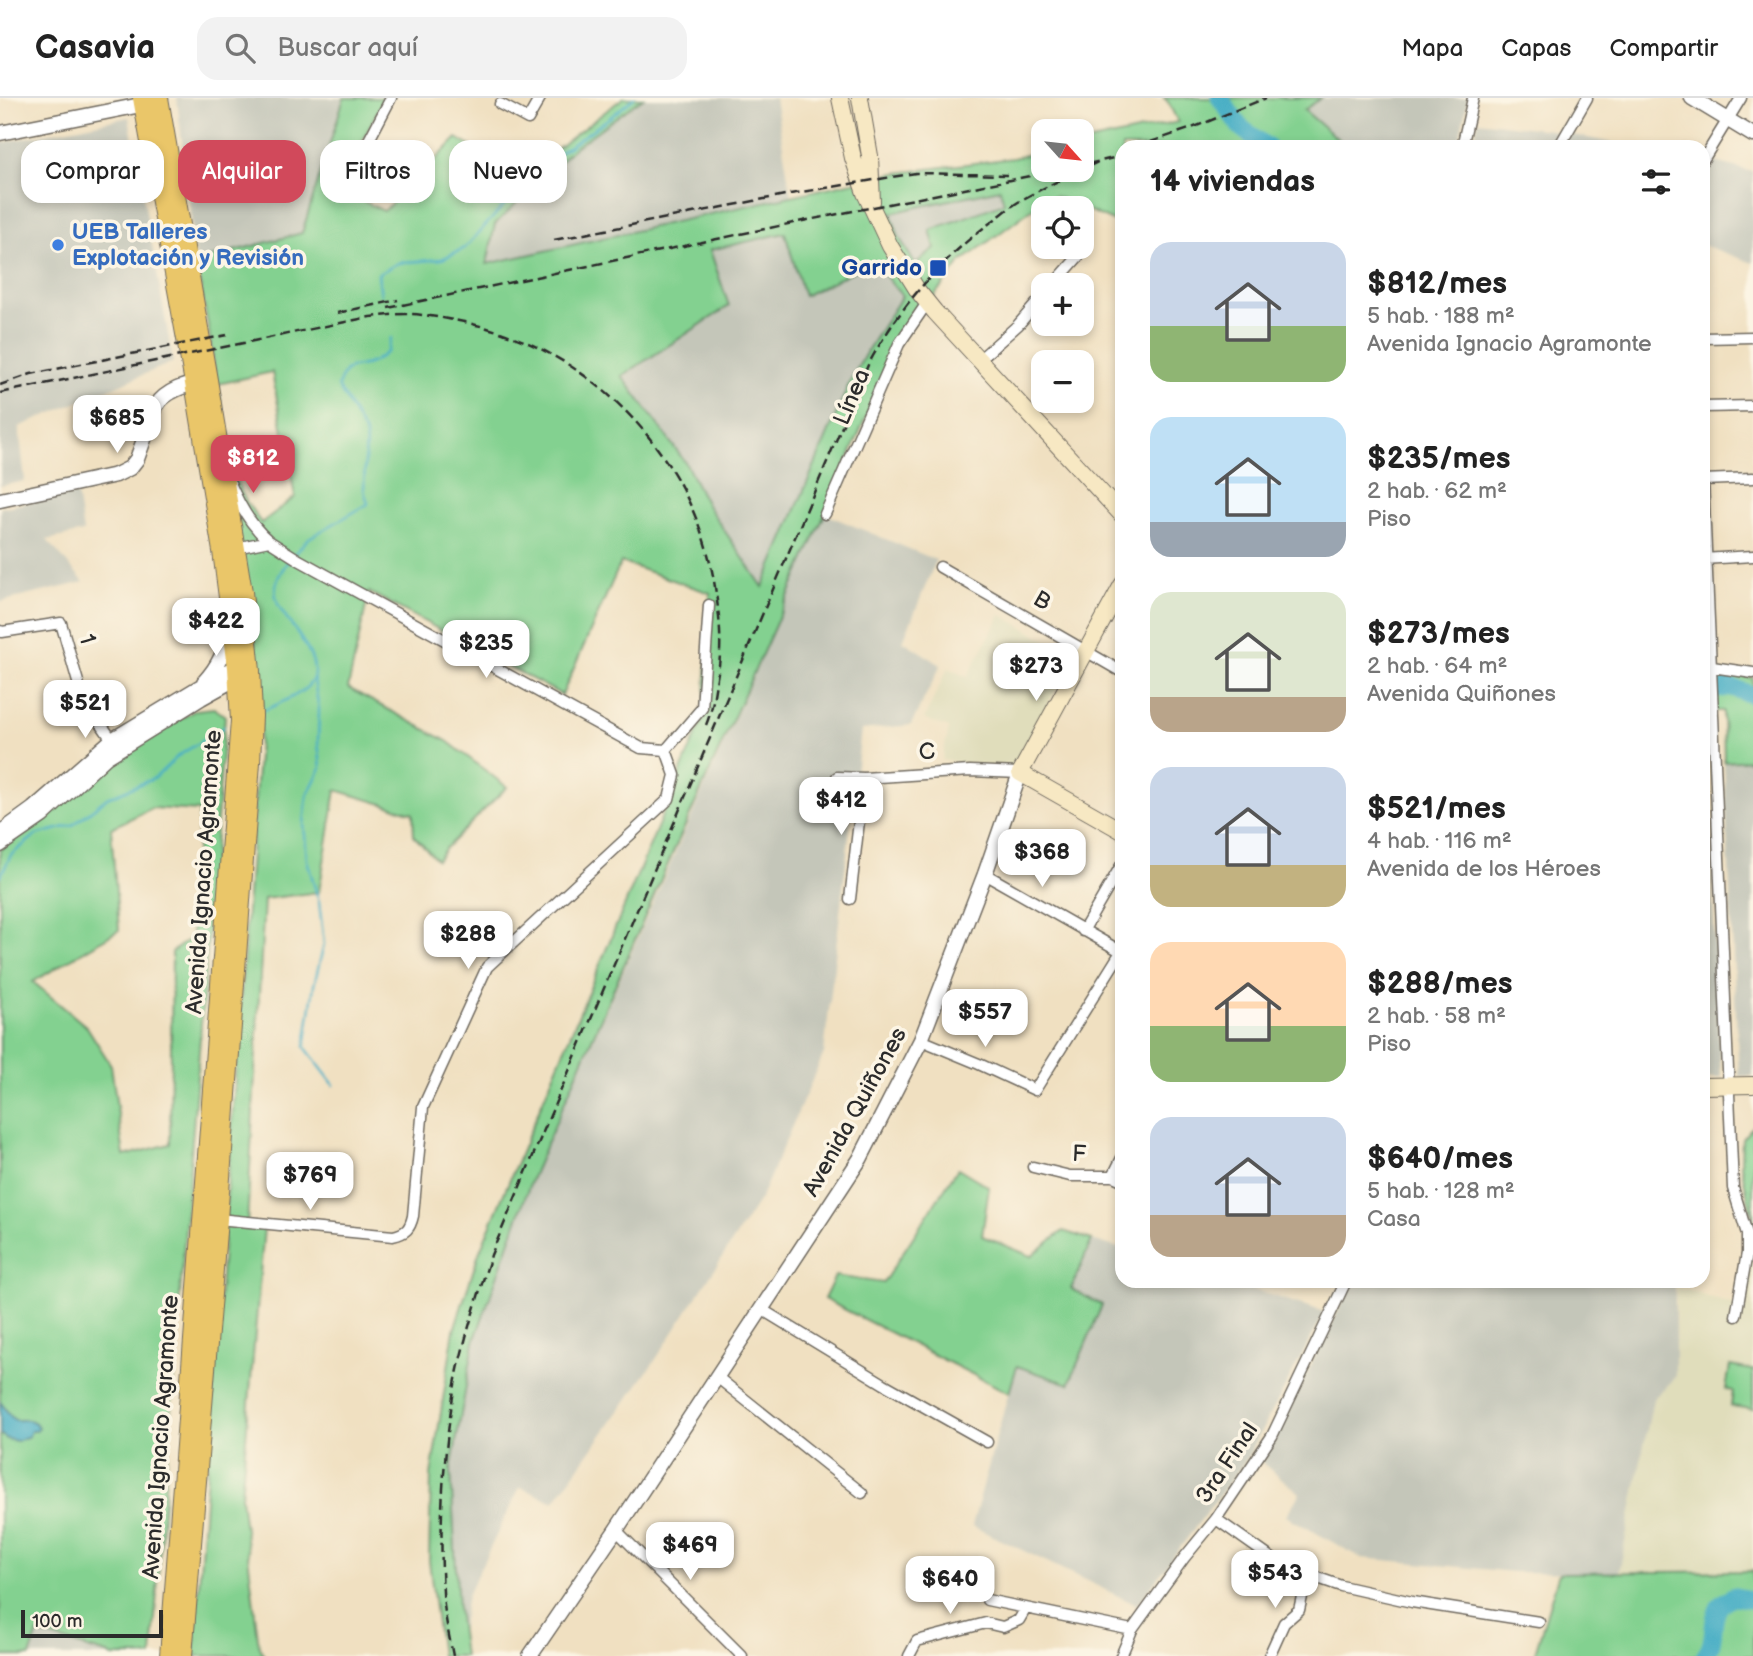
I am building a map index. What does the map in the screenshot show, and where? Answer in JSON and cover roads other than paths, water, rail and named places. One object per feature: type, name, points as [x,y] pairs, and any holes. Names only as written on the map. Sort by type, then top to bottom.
[{"type":"main road","points":[[840,98],[860,183],[890,246],[918,291],[1115,506]]},
{"type":"main road","points":[[860,98],[870,156],[872,208]]},
{"type":"main road","name":"Avenida Ignacio Agramonte","points":[[151,100],[229,550],[231,618],[253,716],[218,1219],[183,1656]]},
{"type":"main road","points":[[853,158],[870,156]]},
{"type":"main road","name":"Avenida Ignacio Agramonte","points":[[169,1656],[244,669],[221,460],[201,381]]},
{"type":"main road","name":"Avenida Quiñones","points":[[1020,773],[1115,597]]},
{"type":"main road","points":[[1020,773],[1115,827]]},
{"type":"main road","points":[[1710,1086],[1753,1085]]},
{"type":"street","points":[[369,140],[391,98]]},
{"type":"street","points":[[500,104],[528,119],[540,98]]},
{"type":"street","points":[[1464,140],[1473,98]]},
{"type":"street","points":[[1563,140],[1587,98]]},
{"type":"street","points":[[1692,98],[1753,135]]},
{"type":"street","points":[[1710,149],[1741,98]]},
{"type":"street","points":[[0,133],[151,100]]},
{"type":"street","points":[[1064,273],[1076,259]]},
{"type":"street","name":"Línea","points":[[825,514],[899,344],[927,303]]},
{"type":"street","points":[[980,359],[1031,310]]},
{"type":"street","points":[[1710,338],[1753,337]]},
{"type":"street","points":[[0,500],[116,475],[130,468],[142,449],[159,400],[201,381]]},
{"type":"street","points":[[1710,407],[1753,406]]},
{"type":"street","points":[[221,460],[243,509],[258,532],[269,541],[641,748],[666,750]]},
{"type":"street","points":[[1710,479],[1753,478]]},
{"type":"street","points":[[229,550],[269,541]]},
{"type":"street","points":[[1710,559],[1753,556]]},
{"type":"street","name":"B","points":[[940,567],[1115,668]]},
{"type":"street","points":[[666,750],[702,708],[709,605]]},
{"type":"street","points":[[0,845],[41,816],[106,757],[203,690],[227,644],[231,618]]},
{"type":"street","name":"1","points":[[0,631],[61,623],[82,696],[112,740]]},
{"type":"street","points":[[1710,636],[1733,1188],[1750,1234],[1736,1316]]},
{"type":"street","points":[[1712,667],[1753,673]]},
{"type":"street","points":[[0,833],[33,809],[112,740],[244,669]]},
{"type":"street","points":[[203,690],[228,696],[239,711]]},
{"type":"street","points":[[218,1219],[393,1236],[405,1234],[413,1216],[423,1107],[487,967],[670,799],[675,775],[666,750]]},
{"type":"street","name":"C","points":[[837,777],[864,778],[970,771],[1020,773]]},
{"type":"street","name":"Avenida Quiñones","points":[[530,1656],[860,1159],[921,1040],[985,874],[1020,773]]},
{"type":"street","points":[[850,899],[864,778]]},
{"type":"street","points":[[985,874],[1115,949]]},
{"type":"street","points":[[1083,931],[1115,876]]},
{"type":"street","points":[[921,1040],[1035,1090],[1115,962]]},
{"type":"street","name":"F","points":[[1033,1167],[1070,1176],[1115,1178]]},
{"type":"street","name":"3ra Final","points":[[1121,1656],[1132,1630],[1216,1519],[1272,1436],[1343,1288]]},
{"type":"street","points":[[761,1309],[884,1384],[987,1442]]},
{"type":"street","points":[[717,1377],[862,1493]]},
{"type":"street","points":[[1216,1519],[1281,1564],[1341,1586],[1412,1602],[1539,1622]]},
{"type":"street","points":[[615,1530],[742,1656]]},
{"type":"street","points":[[1269,1656],[1284,1623],[1299,1610],[1307,1574]]},
{"type":"street","points":[[987,1600],[1132,1630]]},
{"type":"street","points":[[908,1656],[917,1640],[986,1623],[1003,1627],[1019,1620],[1026,1608]]},
{"type":"water","points":[[0,1402],[15,1420],[31,1421],[39,1427],[36,1431],[31,1431],[29,1436],[17,1441],[7,1439],[0,1434]]},
{"type":"waterway","points":[[381,295],[378,274],[398,263],[442,259],[465,248],[538,168],[634,98]]},
{"type":"waterway","points":[[1220,98],[1240,127],[1258,140]]},
{"type":"waterway","points":[[294,554],[309,538],[368,504],[364,490],[366,435],[338,386],[348,369],[373,362],[387,352],[391,338]]},
{"type":"waterway","points":[[265,710],[299,693],[308,686],[313,677],[311,656],[276,598],[278,580],[290,559]]},
{"type":"waterway","points":[[314,680],[319,709],[318,742],[321,768],[307,796],[304,824],[307,860],[319,902],[324,944],[314,985],[305,1047],[334,1085]]},
{"type":"waterway","points":[[1710,691],[1730,687],[1753,695]]},
{"type":"waterway","points":[[0,877],[11,855],[36,835],[73,825],[107,798],[155,778],[178,756],[224,727]]},
{"type":"waterway","points":[[1705,1656],[1711,1644],[1720,1605],[1733,1596],[1753,1600]]},
{"type":"railway","points":[[1157,140],[1266,98]]},
{"type":"railway","points":[[1094,163],[1115,158]]},
{"type":"railway","points":[[453,1656],[444,1608],[442,1567],[445,1465],[457,1373],[491,1255],[868,365],[906,305],[954,253],[1020,201],[1098,162]]},
{"type":"railway","points":[[554,240],[790,194],[916,173],[1007,175]]},
{"type":"railway","points":[[388,308],[1031,176]]},
{"type":"railway","points":[[337,313],[398,300]]},
{"type":"railway","points":[[0,393],[370,317],[397,314],[459,321],[508,335],[553,356],[594,383],[631,417],[662,455],[687,498],[705,545],[720,623],[719,666],[706,725]]},
{"type":"railway","points":[[0,385],[31,374],[227,335]]},
{"type":"place","name":"UEB Talleres Explotación y Revisión","points":[[58,245]]},
{"type":"place","name":"Garrido","points":[[938,268]]}]
